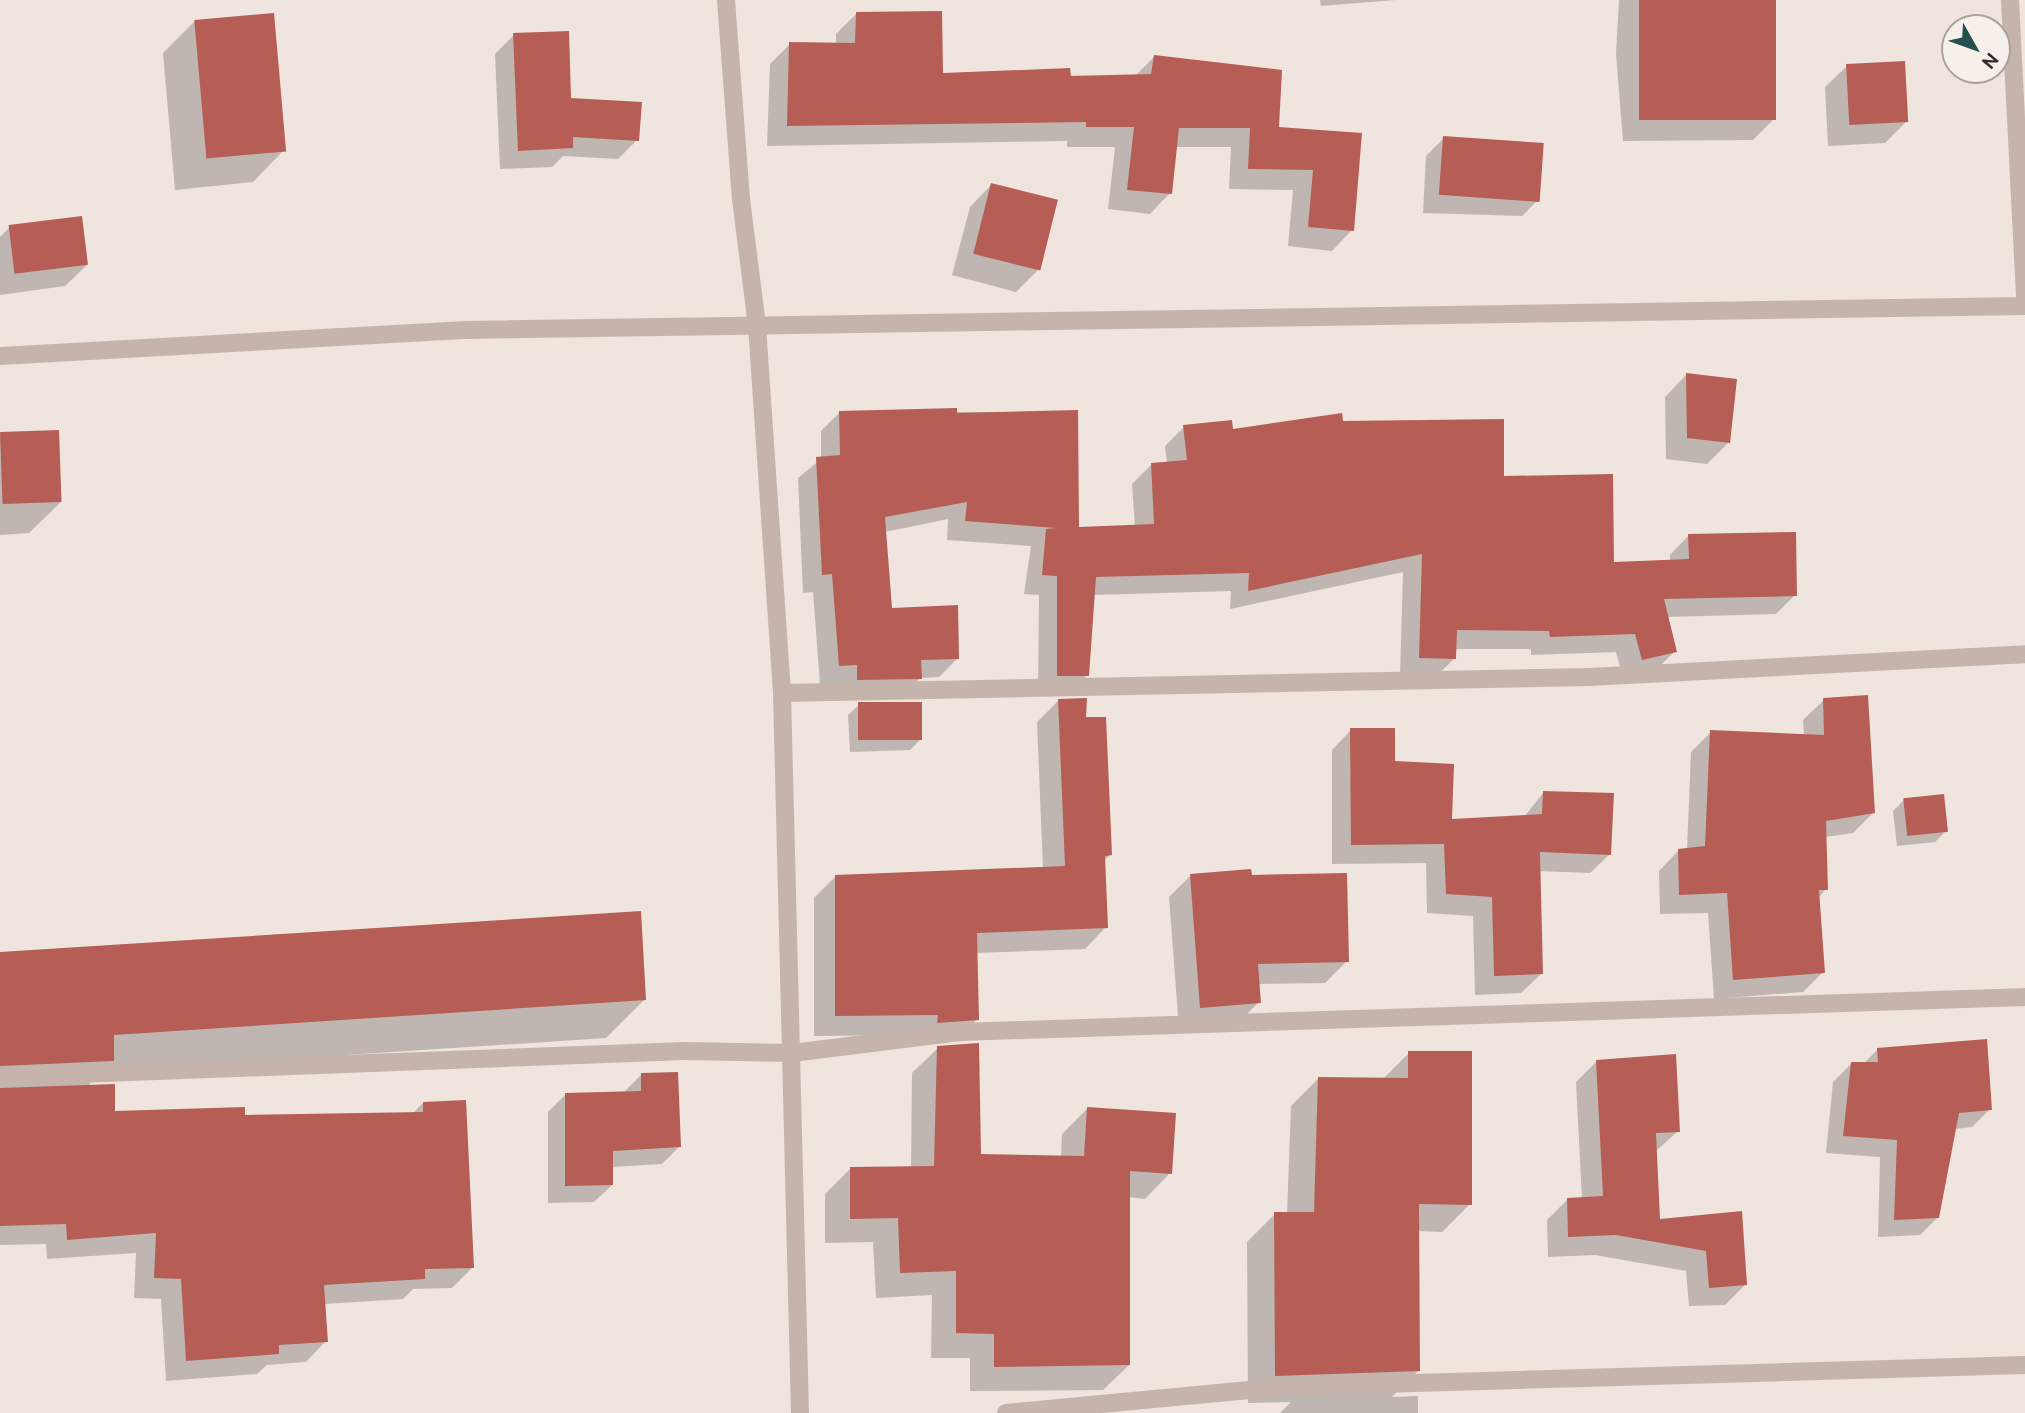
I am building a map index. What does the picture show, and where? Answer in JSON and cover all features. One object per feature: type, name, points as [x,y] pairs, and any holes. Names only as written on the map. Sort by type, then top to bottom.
[{"type":"street","points":[[726,0],[741,200],[757,326],[782,693],[800,1413]]},
{"type":"street","points":[[2010,0],[2025,300]]},
{"type":"street","points":[[0,356],[467,330],[2025,306]]},
{"type":"street","points":[[782,693],[1589,677],[2025,654]]},
{"type":"street","points":[[0,1077],[685,1051],[792,1053],[960,1032],[2025,996]]},
{"type":"street","points":[[1006,1413],[1280,1387],[2025,1365]]},
{"type":"building","points":[[1639,0],[1776,0],[1776,120],[1639,120]]},
{"type":"building","points":[[942,11],[943,73],[1070,68],[1071,76],[1151,74],[1154,55],[1282,70],[1279,127],[1362,133],[1354,231],[1308,227],[1313,170],[1248,169],[1250,128],[1179,128],[1172,194],[1127,190],[1134,127],[1086,127],[1086,122],[787,126],[789,42],[855,43],[856,12]]},
{"type":"building","points":[[274,13],[286,151],[206,158],[194,20]]},
{"type":"building","points":[[569,31],[571,98],[642,102],[639,141],[573,137],[573,148],[518,151],[513,33]]},
{"type":"building","points":[[1905,61],[1908,122],[1849,125],[1846,64]]},
{"type":"building","points":[[1443,136],[1544,143],[1540,202],[1439,195]]},
{"type":"building","points":[[991,183],[1058,200],[1040,271],[973,254]]},
{"type":"building","points":[[82,216],[88,265],[15,274],[9,225]]},
{"type":"building","points":[[1686,373],[1737,379],[1730,443],[1687,438]]},
{"type":"building","points":[[957,408],[957,413],[1078,410],[1079,527],[1154,524],[1151,463],[1187,460],[1183,425],[1232,420],[1233,429],[1342,413],[1343,421],[1504,419],[1504,476],[1613,474],[1614,562],[1689,559],[1688,534],[1796,532],[1797,596],[1664,599],[1677,652],[1642,660],[1635,634],[1550,637],[1549,631],[1457,630],[1456,659],[1419,658],[1422,554],[1248,591],[1249,573],[1096,577],[1089,676],[1057,676],[1057,576],[1042,575],[1046,529],[1056,528],[965,521],[967,502],[885,517],[892,608],[958,605],[959,659],[921,660],[922,679],[857,680],[857,665],[839,666],[832,574],[822,575],[816,457],[840,455],[839,411]]},
{"type":"building","points":[[59,430],[62,502],[3,504],[0,432]]},
{"type":"building","points":[[1868,695],[1875,813],[1826,821],[1828,890],[1819,890],[1825,973],[1733,980],[1727,893],[1679,895],[1678,849],[1705,846],[1710,730],[1824,735],[1823,698]]},
{"type":"building","points":[[1087,698],[1086,717],[1106,717],[1112,855],[1105,856],[1108,928],[977,933],[979,1020],[937,1023],[938,1015],[835,1016],[835,875],[1065,866],[1058,699]]},
{"type":"building","points":[[858,702],[922,702],[922,740],[858,740]]},
{"type":"building","points":[[1350,728],[1395,728],[1395,761],[1454,764],[1452,819],[1542,814],[1543,791],[1614,793],[1611,855],[1540,852],[1543,974],[1494,976],[1492,897],[1446,894],[1444,844],[1351,845]]},
{"type":"building","points":[[1944,794],[1948,832],[1907,836],[1903,798]]},
{"type":"building","points":[[1251,869],[1252,875],[1347,873],[1349,962],[1258,964],[1261,1003],[1200,1008],[1190,874]]},
{"type":"building","points":[[641,911],[646,1000],[114,1035],[114,1061],[0,1066],[0,952]]},
{"type":"building","points":[[1987,1039],[1992,1110],[1959,1113],[1939,1218],[1894,1220],[1897,1140],[1843,1136],[1851,1062],[1878,1062],[1877,1048]]},
{"type":"building","points":[[979,1043],[981,1154],[1084,1156],[1087,1107],[1176,1113],[1172,1174],[1130,1171],[1130,1365],[994,1367],[994,1334],[956,1333],[956,1271],[900,1273],[898,1218],[850,1219],[850,1167],[934,1166],[937,1046]]},
{"type":"building","points":[[1408,1051],[1472,1051],[1472,1205],[1419,1204],[1420,1371],[1275,1376],[1274,1212],[1314,1212],[1318,1077],[1408,1078]]},
{"type":"building","points":[[1676,1054],[1680,1132],[1656,1133],[1660,1219],[1742,1211],[1747,1285],[1709,1288],[1706,1251],[1616,1235],[1568,1237],[1567,1198],[1603,1196],[1596,1060]]},
{"type":"building","points":[[678,1072],[681,1147],[613,1151],[613,1185],[565,1186],[565,1093],[641,1091],[641,1073]]},
{"type":"building","points":[[115,1084],[115,1111],[245,1107],[245,1115],[423,1112],[423,1102],[466,1100],[474,1268],[425,1269],[425,1279],[324,1285],[328,1342],[279,1345],[279,1354],[186,1361],[181,1279],[154,1278],[156,1233],[67,1240],[66,1224],[0,1226],[0,1088]]}]
